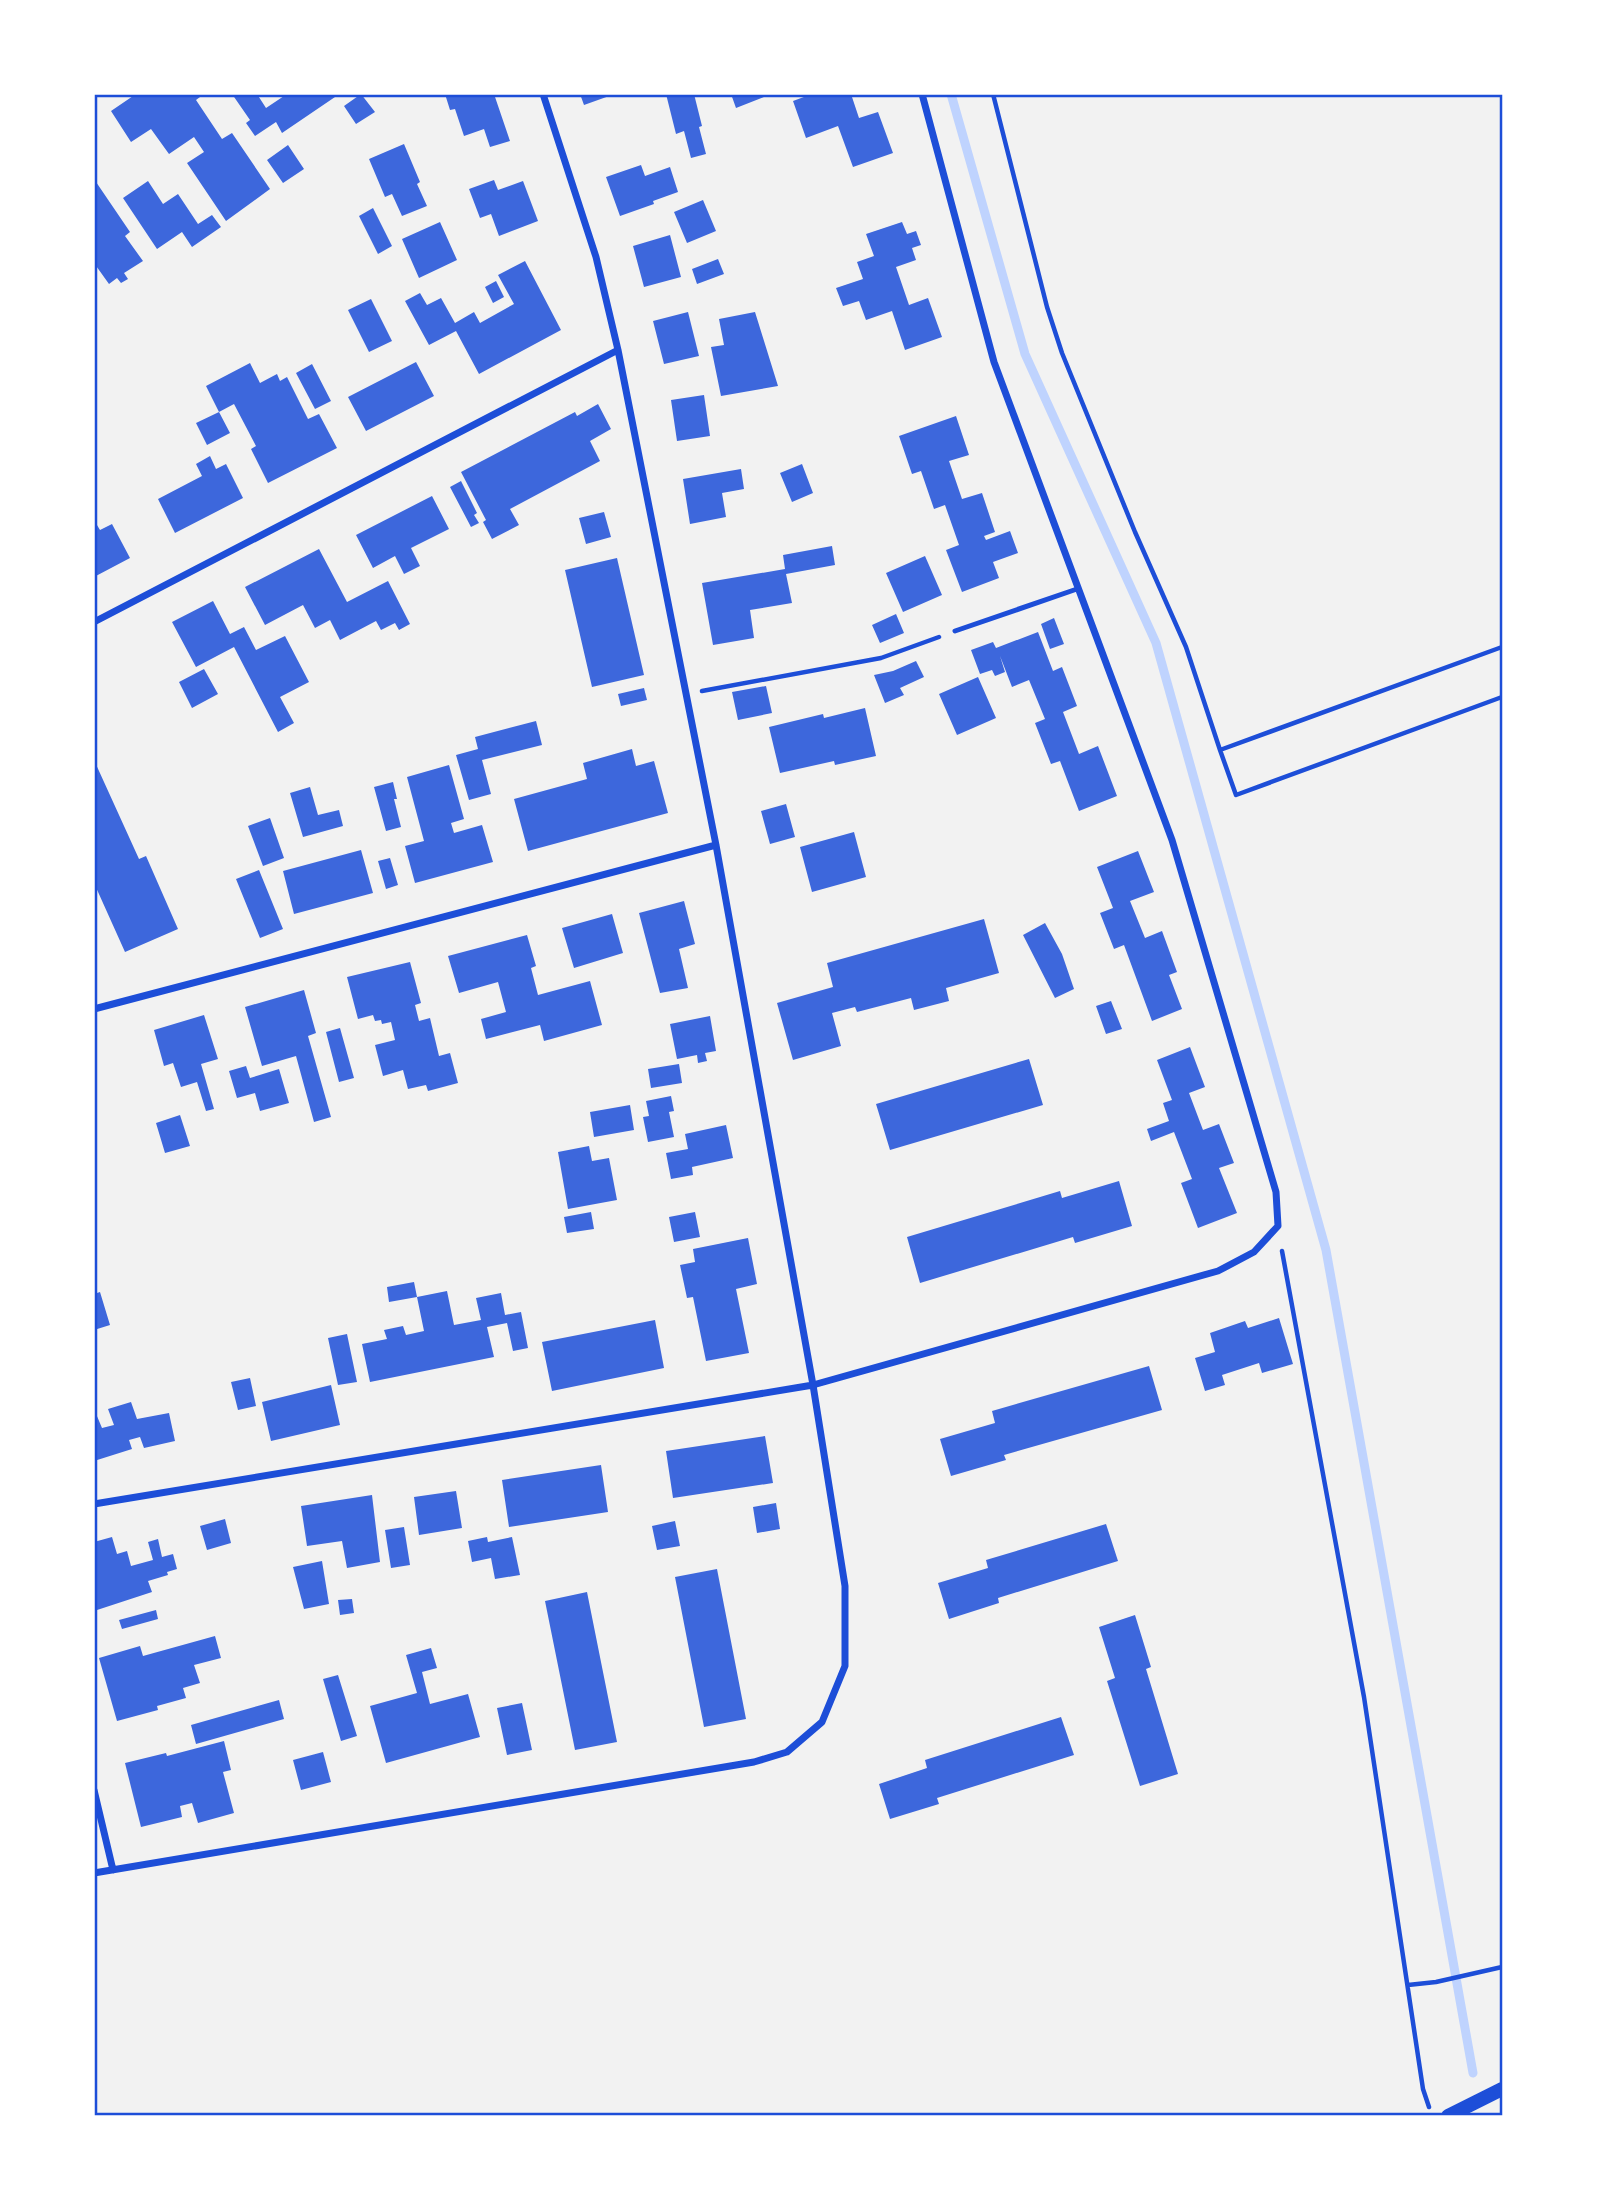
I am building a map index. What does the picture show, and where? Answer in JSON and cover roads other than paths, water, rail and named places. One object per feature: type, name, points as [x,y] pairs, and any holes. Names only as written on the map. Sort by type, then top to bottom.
[{"type":"main road","points":[[1448,2116],[1503,2089]]},
{"type":"street","points":[[94,1873],[754,1762],[787,1752],[822,1722],[845,1666],[845,1586],[813,1385],[687,693],[618,350],[596,257],[543,94]]},
{"type":"street","points":[[94,1504],[813,1385],[1218,1271],[1254,1252],[1278,1226],[1276,1192],[1172,840],[994,362],[922,94]]},
{"type":"street","points":[[94,622],[618,350]]},
{"type":"street","points":[[94,1009],[716,845]]},
{"type":"street","points":[[94,1790],[113,1870]]},
{"type":"lane","points":[[955,631],[1077,589]]},
{"type":"waterway","points":[[951,94],[1025,354],[1156,643],[1326,1250],[1473,2073]]}]
